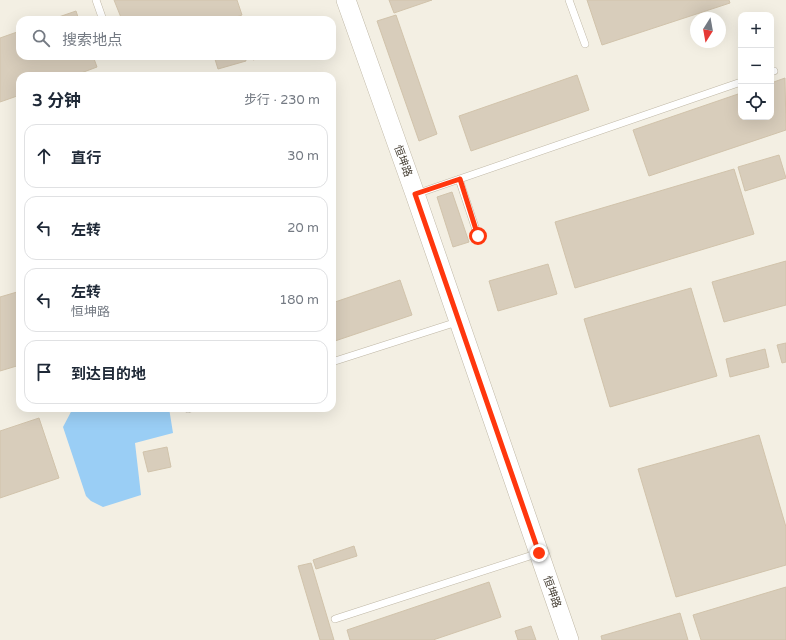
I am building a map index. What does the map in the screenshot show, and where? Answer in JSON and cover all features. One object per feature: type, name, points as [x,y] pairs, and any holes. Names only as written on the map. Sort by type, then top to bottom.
[{"type":"street","name":"恒坤路","points":[[346,0],[415,194],[569,640]]},
{"type":"lane","points":[[96,0],[102,16]]},
{"type":"lane","points":[[569,0],[585,44]]},
{"type":"lane","points":[[415,194],[738,83]]},
{"type":"lane","points":[[460,179],[478,236]]},
{"type":"lane","points":[[336,361],[459,321]]},
{"type":"lane","points":[[335,619],[539,553]]},
{"type":"water","points":[[71,412],[170,412],[173,433],[135,443],[141,495],[103,507],[91,501],[86,496],[63,427]]},
{"type":"building","points":[[114,0],[237,0],[242,15],[239,16],[120,16]]},
{"type":"building","points":[[389,0],[432,0],[394,13]]},
{"type":"building","points":[[587,0],[729,0],[730,3],[703,12],[690,12],[690,16],[602,45]]},
{"type":"building","points":[[76,11],[78,16],[62,16]]},
{"type":"building","points":[[396,15],[437,134],[419,141],[377,21]]},
{"type":"building","points":[[16,32],[16,60],[94,60],[97,67],[84,72],[16,72],[16,96],[0,102],[0,38]]},
{"type":"building","points":[[215,60],[246,60],[246,61],[218,69]]},
{"type":"building","points":[[577,75],[589,110],[471,151],[459,116]]},
{"type":"building","points":[[785,78],[786,130],[649,176],[633,130],[738,94],[738,120],[774,120],[774,82]]},
{"type":"building","points":[[779,155],[786,178],[745,191],[738,167]]},
{"type":"building","points":[[734,169],[754,234],[575,288],[555,222]]},
{"type":"building","points":[[452,192],[469,242],[453,247],[437,197]]},
{"type":"building","points":[[786,261],[786,305],[724,322],[712,282]]},
{"type":"building","points":[[548,264],[557,294],[498,311],[489,281]]},
{"type":"building","points":[[400,280],[412,315],[336,341],[336,302]]},
{"type":"building","points":[[691,288],[717,376],[610,407],[584,319]]},
{"type":"building","points":[[16,292],[16,366],[0,371],[0,297]]},
{"type":"building","points":[[786,343],[786,362],[782,363],[777,345]]},
{"type":"building","points":[[765,349],[769,367],[730,377],[726,359]]},
{"type":"building","points":[[39,418],[59,478],[0,498],[0,431]]},
{"type":"building","points":[[759,435],[786,527],[786,565],[676,597],[638,469]]},
{"type":"building","points":[[167,447],[171,467],[148,472],[143,452]]},
{"type":"building","points":[[354,546],[357,556],[316,569],[313,560]]},
{"type":"building","points":[[311,563],[334,640],[320,640],[298,566]]},
{"type":"building","points":[[489,582],[501,617],[433,640],[350,640],[347,630]]},
{"type":"building","points":[[786,587],[786,640],[701,640],[693,615]]},
{"type":"building","points":[[680,613],[688,640],[602,640],[601,636]]},
{"type":"building","points":[[531,626],[536,640],[518,640],[515,631]]},
{"type":"route","points":[[478,236],[460,179],[415,194],[539,553]]}]
